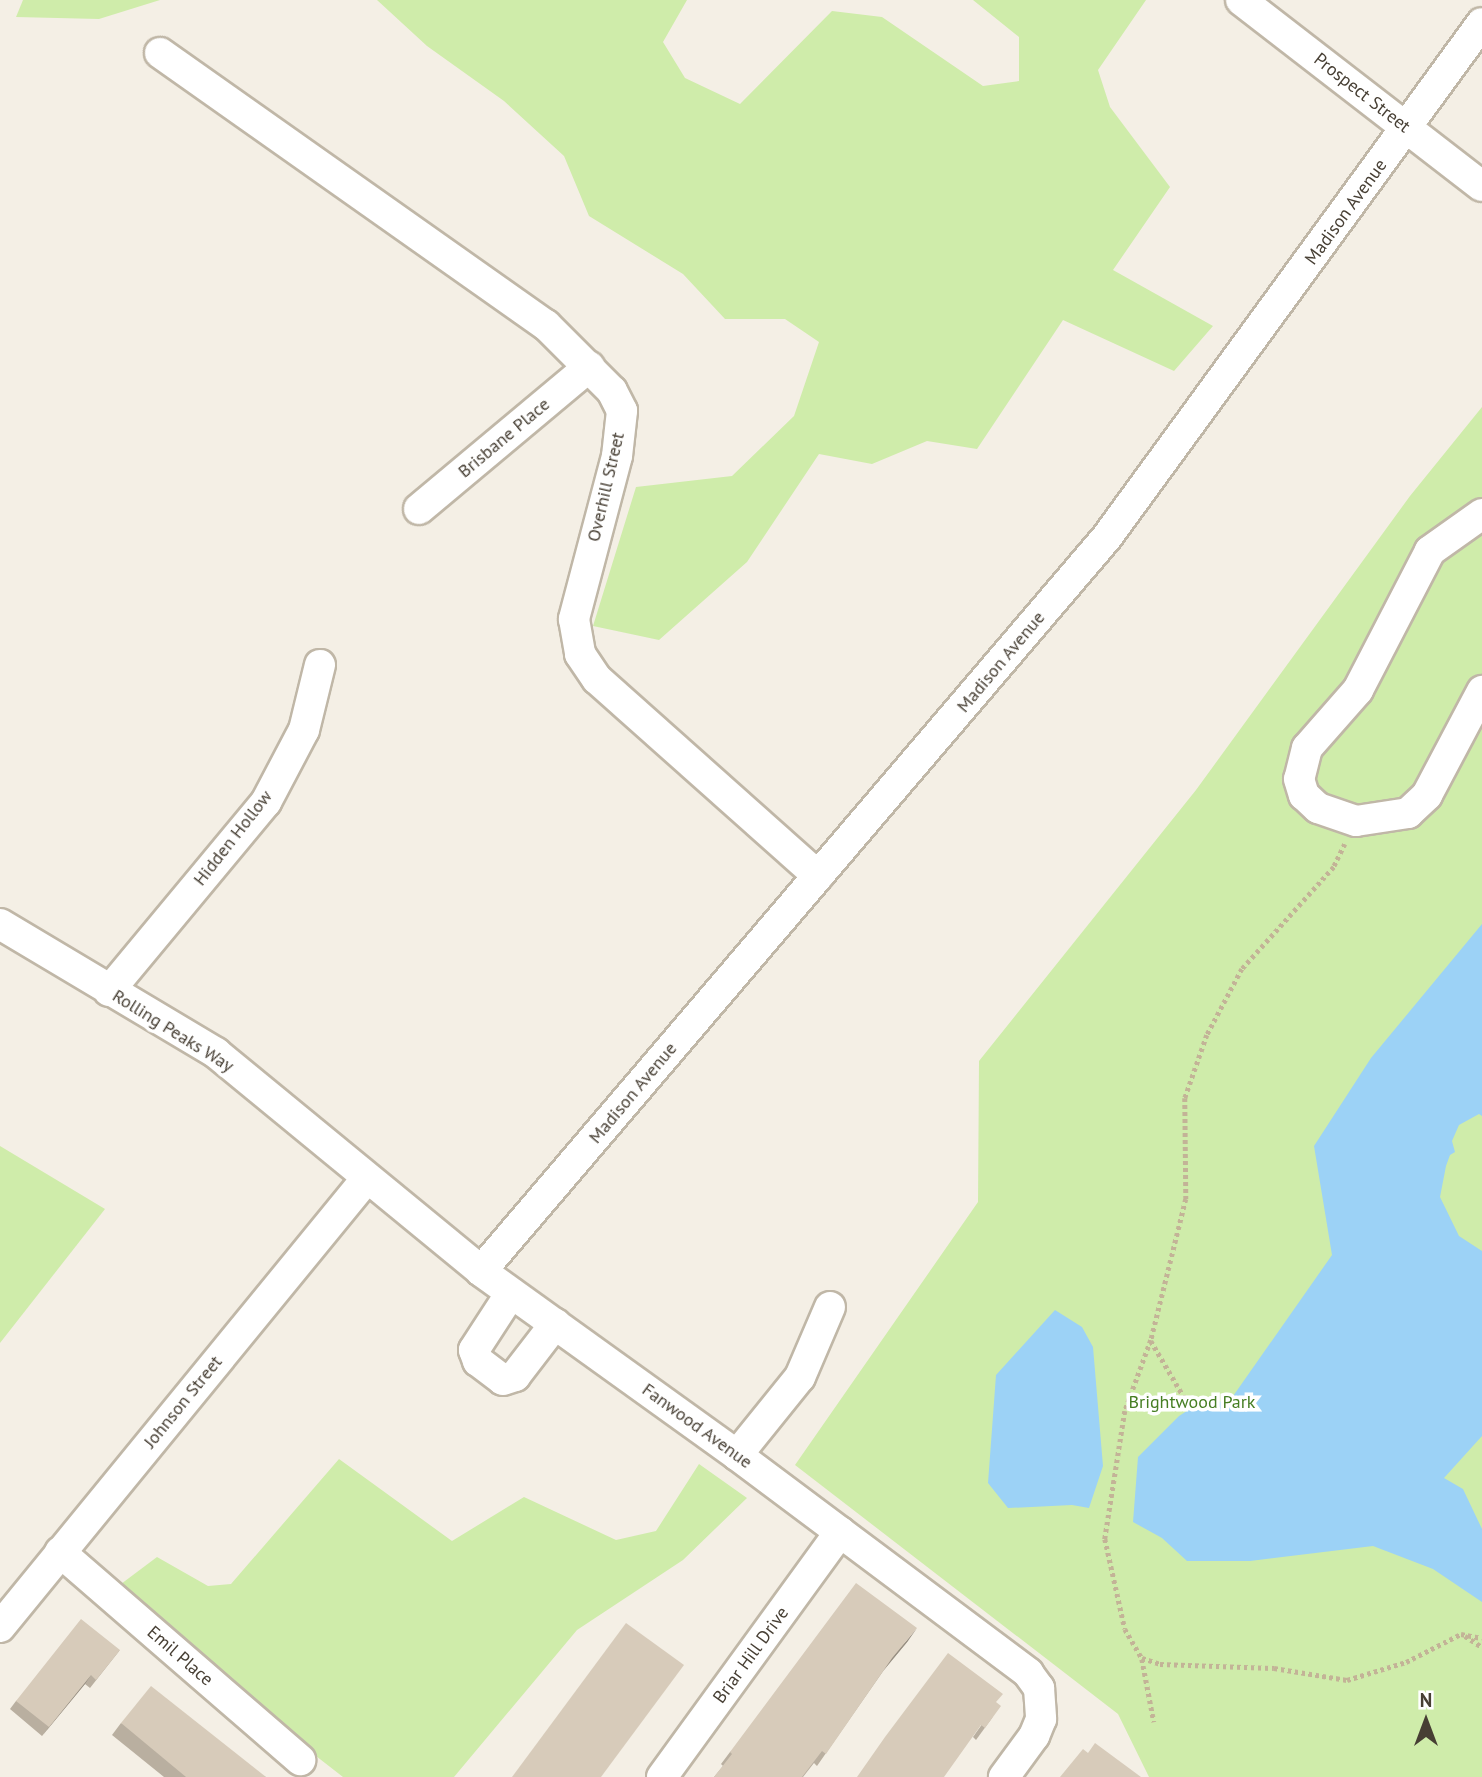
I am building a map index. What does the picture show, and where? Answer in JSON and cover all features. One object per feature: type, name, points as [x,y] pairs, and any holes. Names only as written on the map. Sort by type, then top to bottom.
[{"type":"street","name":"Prospect Street","points":[[1241,0],[1482,186]]},
{"type":"street","name":"Madison Avenue","points":[[481,1271],[1107,537],[1482,23]]},
{"type":"street","name":"Overhill Street","points":[[160,53],[546,325],[612,391],[622,411],[617,456],[575,619],[580,654],[597,679],[818,876]]},
{"type":"street","name":"Brisbane Place","points":[[419,509],[589,367]]},
{"type":"street","points":[[1482,513],[1430,551],[1358,690],[1307,748],[1301,761],[1299,779],[1304,794],[1318,808],[1356,821],[1408,813],[1427,795],[1482,691]]},
{"type":"street","name":"Hidden Hollow","points":[[109,991],[266,802],[304,730],[320,665]]},
{"type":"street","name":"Rolling Peaks Way","points":[[0,925],[216,1053],[368,1178]]},
{"type":"street","name":"Fanwood Avenue","points":[[368,1178],[481,1271],[737,1455],[1028,1673],[1039,1688],[1041,1719],[1034,1736],[1004,1777]]},
{"type":"street","name":"Johnson Street","points":[[0,1627],[368,1178]]},
{"type":"street","points":[[511,1293],[474,1350],[478,1361],[503,1380],[515,1376],[555,1324]]},
{"type":"street","points":[[737,1455],[800,1377],[830,1307]]},
{"type":"street","name":"Briar Hill Drive","points":[[662,1777],[840,1532]]},
{"type":"street","name":"Emil Place","points":[[60,1552],[300,1760]]},
{"type":"path","points":[[1154,1722],[1142,1658],[1122,1620],[1105,1539],[1125,1411],[1151,1340],[1186,1199],[1185,1098],[1207,1035],[1242,969],[1334,867],[1356,821]]},
{"type":"path","points":[[1151,1340],[1186,1402]]},
{"type":"path","points":[[1142,1658],[1160,1664],[1275,1668],[1347,1679],[1406,1662],[1461,1634],[1482,1638]]},
{"type":"path","points":[[1461,1634],[1482,1647]]},
{"type":"green space","points":[[23,0],[160,0],[99,19],[16,17]]},
{"type":"green space","points":[[377,0],[687,0],[663,42],[685,78],[740,104],[832,11],[882,17],[983,86],[1019,81],[1019,37],[973,0],[1146,0],[1098,70],[1110,107],[1170,187],[1113,270],[1213,326],[1174,371],[1063,320],[977,449],[927,441],[872,464],[819,454],[747,562],[659,640],[593,626],[636,487],[732,476],[794,416],[819,342],[785,319],[725,319],[683,274],[589,216],[564,156],[504,101],[427,46]]},
{"type":"green space","name":"Brightwood Park","points":[[1482,407],[1482,1777],[1149,1777],[1118,1714],[795,1465],[978,1202],[979,1061],[1196,790],[1410,496]]},
{"type":"green space","points":[[0,1146],[105,1209],[0,1343]]},
{"type":"green space","points":[[339,1459],[452,1541],[524,1497],[616,1540],[656,1531],[699,1464],[747,1498],[683,1560],[577,1630],[454,1777],[343,1777],[298,1742],[121,1584],[157,1557],[208,1586],[231,1584]]},
{"type":"water","points":[[1482,924],[1482,1116],[1479,1114],[1459,1125],[1452,1141],[1455,1152],[1450,1155],[1446,1166],[1440,1197],[1459,1236],[1482,1251],[1482,1436],[1444,1478],[1463,1489],[1482,1529],[1482,1602],[1433,1569],[1373,1546],[1250,1561],[1187,1561],[1162,1538],[1133,1522],[1138,1457],[1179,1416],[1190,1409],[1231,1399],[1332,1255],[1314,1146],[1371,1058]]},
{"type":"water","points":[[1055,1310],[1082,1327],[1093,1347],[1103,1466],[1089,1508],[1072,1505],[1008,1508],[988,1483],[996,1375]]},
{"type":"building","points":[[856,1583],[917,1628],[892,1658],[826,1754],[822,1751],[802,1777],[714,1777],[732,1754],[730,1752]]},
{"type":"building","points":[[81,1619],[120,1650],[96,1680],[91,1675],[49,1727],[16,1701]]},
{"type":"building","points":[[626,1623],[684,1665],[601,1777],[512,1777]]},
{"type":"building","points":[[948,1653],[1003,1694],[996,1702],[1001,1706],[985,1728],[981,1725],[944,1777],[857,1777],[885,1737]]},
{"type":"building","points":[[151,1686],[266,1777],[186,1777],[121,1723]]},
{"type":"building","points":[[1095,1743],[1141,1777],[1060,1777],[1083,1749],[1088,1753]]}]
